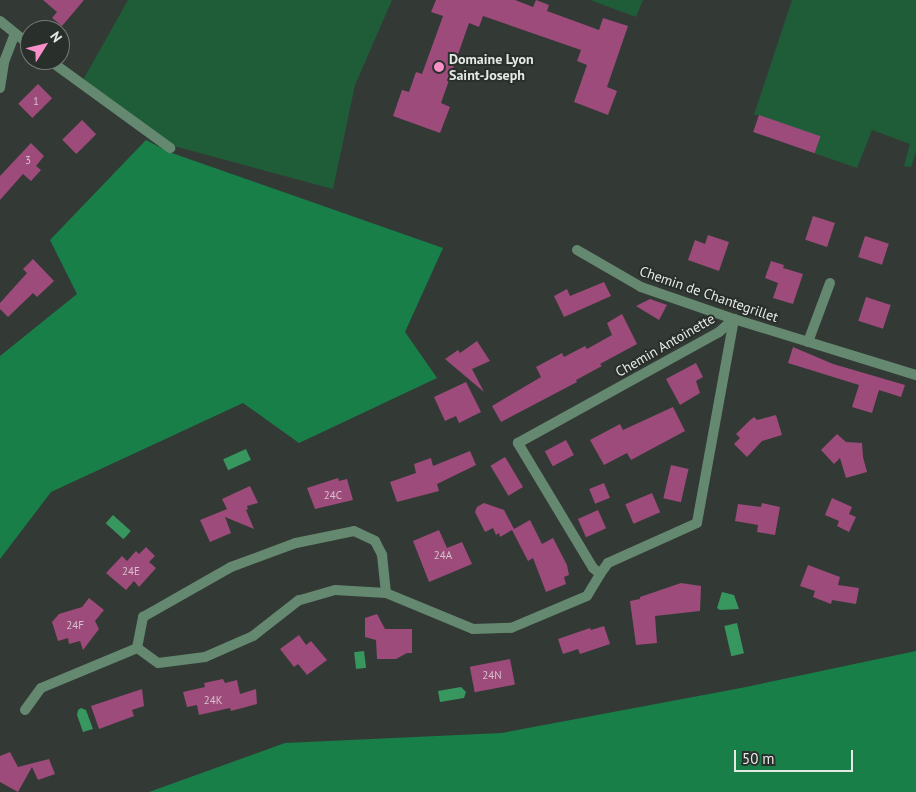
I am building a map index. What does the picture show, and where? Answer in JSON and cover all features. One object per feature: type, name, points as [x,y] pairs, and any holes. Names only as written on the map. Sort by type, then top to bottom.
[{"type":"street","points":[[0,21],[20,38]]},
{"type":"street","points":[[0,88],[4,62],[15,34]]},
{"type":"street","points":[[63,70],[170,148]]},
{"type":"street","name":"Chemin de Chantegrillet","points":[[577,250],[641,287],[734,319],[916,375]]},
{"type":"street","points":[[808,342],[830,283]]},
{"type":"street","name":"Chemin Antoinette","points":[[600,574],[593,568],[518,443],[719,332],[734,319]]},
{"type":"street","name":"Chemin Antoinette","points":[[138,648],[158,664],[205,657],[254,636],[300,600],[335,590],[386,593],[473,629],[511,628],[587,596],[608,563],[697,523],[734,319]]},
{"type":"street","points":[[25,710],[41,688],[138,648],[143,617],[231,568],[296,543],[354,531],[374,541],[382,555],[386,593]]},
{"type":"shaded area","points":[[128,0],[392,0],[355,85],[333,189],[174,146],[83,80]]},
{"type":"shaded area","points":[[590,0],[643,0],[636,17]]},
{"type":"shaded area","points":[[792,0],[916,0],[916,152],[911,167],[904,166],[910,144],[872,130],[857,168],[814,153],[759,115],[754,115]]},
{"type":"shaded area","points":[[146,140],[169,152],[443,248],[405,332],[437,378],[299,443],[243,403],[51,492],[0,559],[0,356],[77,294],[50,240]]},
{"type":"shaded area","points":[[246,449],[251,460],[228,470],[223,459]]},
{"type":"shaded area","points":[[113,515],[131,531],[123,539],[106,523]]},
{"type":"shaded area","points":[[722,592],[734,595],[739,609],[720,610],[717,608]]},
{"type":"shaded area","points":[[737,623],[744,653],[731,656],[724,626]]},
{"type":"shaded area","points":[[364,651],[366,668],[356,669],[354,652]]},
{"type":"shaded area","points":[[916,651],[916,792],[149,792],[285,743],[502,733],[741,688]]},
{"type":"shaded area","points":[[461,687],[466,692],[464,698],[440,702],[438,691]]},
{"type":"shaded area","points":[[81,708],[86,710],[93,729],[83,732],[77,715],[78,710]]},
{"type":"building","points":[[43,0],[84,0],[67,20],[54,20],[52,18],[57,12]]},
{"type":"building","name":"Domaine Lyon Saint-Joseph","points":[[436,0],[515,0],[533,7],[536,0],[549,5],[547,11],[599,30],[603,18],[628,26],[607,87],[617,91],[608,115],[574,102],[587,65],[577,61],[581,50],[483,16],[479,27],[469,23],[441,103],[450,107],[440,133],[393,116],[402,90],[409,92],[416,72],[422,74],[443,16],[431,12]]},
{"type":"building","points":[[38,84],[52,98],[32,118],[18,104]]},
{"type":"building","points":[[759,115],[820,136],[815,153],[753,132]]},
{"type":"building","points":[[82,120],[96,134],[76,154],[62,140]]},
{"type":"building","points":[[31,143],[44,156],[36,166],[41,170],[31,181],[23,174],[0,200],[0,176]]},
{"type":"building","points":[[813,216],[835,223],[827,247],[805,240]]},
{"type":"building","points":[[708,235],[729,242],[719,271],[688,260],[695,240],[705,244]]},
{"type":"building","points":[[865,236],[889,244],[882,265],[858,257]]},
{"type":"building","points":[[33,259],[54,281],[37,297],[33,293],[8,317],[0,309],[0,303],[27,273],[23,269]]},
{"type":"building","points":[[771,261],[784,265],[783,268],[803,274],[793,304],[773,298],[778,283],[765,278]]},
{"type":"building","points":[[604,282],[611,296],[564,317],[554,296],[567,289],[570,296]]},
{"type":"building","points":[[866,297],[891,305],[883,329],[858,321]]},
{"type":"building","points":[[650,299],[667,305],[659,320],[636,306]]},
{"type":"building","points":[[622,314],[637,344],[600,364],[602,366],[576,380],[577,382],[501,422],[492,406],[541,377],[536,367],[562,353],[564,357],[585,346],[587,349],[612,335],[607,323]]},
{"type":"building","points":[[477,341],[490,361],[472,369],[484,392],[445,359],[458,350],[460,353]]},
{"type":"building","points":[[793,347],[833,364],[905,385],[901,397],[879,390],[872,413],[852,407],[859,385],[788,363]]},
{"type":"building","points":[[696,363],[703,377],[696,381],[700,393],[680,405],[666,379]]},
{"type":"building","points":[[466,382],[481,412],[459,423],[456,416],[445,421],[434,397]]},
{"type":"building","points":[[673,407],[685,431],[631,460],[627,453],[604,465],[590,440],[620,424],[623,430]]},
{"type":"building","points":[[776,415],[782,435],[762,441],[747,457],[734,444],[740,438],[736,434],[754,417],[757,420]]},
{"type":"building","points":[[837,434],[846,442],[862,443],[867,472],[846,478],[840,458],[834,464],[821,450]]},
{"type":"building","points":[[566,440],[574,455],[553,466],[545,451]]},
{"type":"building","points":[[470,451],[476,465],[437,484],[439,491],[397,502],[390,482],[416,473],[414,464],[431,458],[433,466]]},
{"type":"building","points":[[505,457],[523,487],[508,496],[490,466]]},
{"type":"building","points":[[671,465],[689,469],[681,502],[663,498]]},
{"type":"building","points":[[338,478],[339,481],[347,479],[353,500],[315,509],[307,488]]},
{"type":"building","points":[[604,483],[610,498],[595,504],[589,489]]},
{"type":"building","points":[[250,486],[258,503],[247,506],[248,509],[246,510],[254,529],[225,517],[231,533],[210,542],[200,520],[227,509],[222,499]]},
{"type":"building","points":[[652,493],[660,512],[634,524],[625,504]]},
{"type":"building","points":[[832,498],[852,507],[849,514],[856,517],[849,532],[837,526],[839,521],[825,515]]},
{"type":"building","points":[[484,503],[504,510],[514,529],[530,520],[542,544],[553,538],[567,565],[569,575],[564,577],[566,584],[546,592],[533,558],[528,561],[512,530],[500,537],[499,533],[496,535],[493,528],[485,532],[475,512],[477,507]]},
{"type":"building","points":[[762,503],[780,507],[775,535],[757,532],[758,525],[735,521],[738,504],[761,507]]},
{"type":"building","points":[[598,510],[606,528],[586,537],[578,519]]},
{"type":"building","points":[[439,530],[447,548],[462,542],[472,564],[429,582],[413,541]]},
{"type":"building","points":[[146,547],[155,556],[149,562],[156,568],[139,587],[134,581],[126,590],[106,573],[122,556],[127,561],[136,551],[139,554]]},
{"type":"building","points":[[808,565],[840,577],[838,585],[859,588],[856,604],[832,600],[831,604],[813,597],[815,591],[800,586]]},
{"type":"building","points":[[681,583],[701,586],[700,611],[655,616],[657,643],[636,645],[630,601]]},
{"type":"building","points":[[89,598],[104,610],[95,621],[99,629],[83,650],[80,641],[69,644],[68,638],[58,641],[52,622],[59,614],[82,607]]},
{"type":"building","points":[[377,614],[385,629],[412,629],[412,653],[407,653],[396,659],[377,659],[376,640],[365,637],[365,618]]},
{"type":"building","points":[[604,626],[610,644],[580,654],[578,649],[563,654],[558,639],[590,628],[591,630]]},
{"type":"building","points":[[299,635],[306,645],[311,641],[327,660],[307,675],[298,664],[294,667],[280,649]]},
{"type":"building","points":[[510,659],[515,685],[475,692],[470,667]]},
{"type":"building","points":[[223,679],[225,683],[237,680],[240,694],[256,689],[257,704],[231,711],[230,708],[199,715],[197,705],[187,707],[183,692],[205,687],[204,683]]},
{"type":"building","points":[[142,689],[144,706],[132,710],[134,716],[99,729],[91,706]]},
{"type":"building","points":[[10,752],[18,767],[49,759],[55,774],[38,780],[32,767],[18,792],[0,782],[0,756]]},
{"type":"place","name":"Domaine Lyon Saint-Joseph","points":[[439,67]]}]
